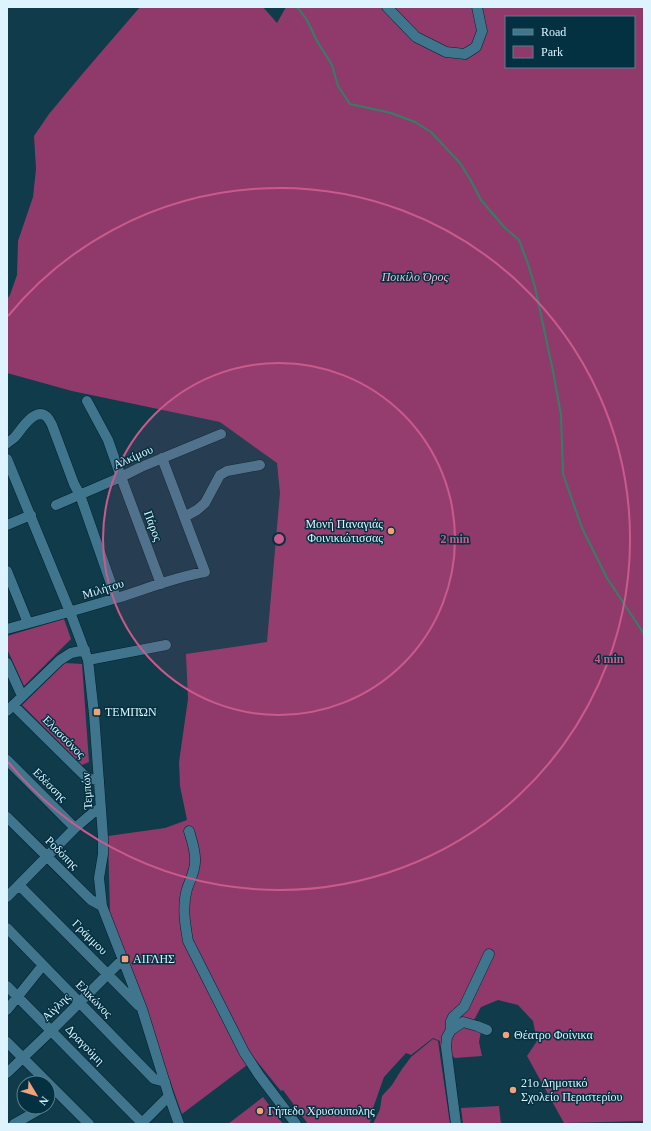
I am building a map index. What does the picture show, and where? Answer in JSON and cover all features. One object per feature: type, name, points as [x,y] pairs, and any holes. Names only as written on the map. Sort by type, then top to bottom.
[{"type":"street","points":[[388,7],[416,37],[446,52],[465,54],[476,48],[482,31],[478,7]]},
{"type":"street","name":"Πάρος","points":[[87,401],[108,440],[161,584]]},
{"type":"street","points":[[7,443],[15,438],[28,420],[35,415],[47,417],[52,425],[74,484],[80,495],[116,598]]},
{"type":"street","name":"Αλκίμου","points":[[56,505],[141,467],[221,434]]},
{"type":"street","points":[[162,458],[184,517],[205,503],[220,476],[227,471],[260,465]]},
{"type":"street","name":"Τεμπών","points":[[7,459],[87,655],[91,684],[103,837],[103,854],[99,878],[102,906],[142,1009],[179,1124]]},
{"type":"street","points":[[7,525],[31,515]]},
{"type":"street","name":"Μιλήτου","points":[[7,629],[206,572],[184,517]]},
{"type":"street","points":[[7,571],[28,623]]},
{"type":"street","points":[[10,708],[60,660],[71,653],[87,655],[166,645]]},
{"type":"street","points":[[7,663],[22,696]]},
{"type":"street","name":"Ελασσόνος","points":[[10,708],[84,776],[90,779],[99,780]]},
{"type":"street","name":"Εδέσσης","points":[[7,760],[75,828]]},
{"type":"street","points":[[7,897],[75,828],[95,811],[101,808]]},
{"type":"street","name":"Ροδόπης","points":[[7,816],[91,900],[102,906]]},
{"type":"street","points":[[189,831],[195,853],[195,862],[184,904],[188,942],[244,1052],[259,1075],[296,1124]]},
{"type":"street","name":"Γράμμου","points":[[19,885],[142,1009]]},
{"type":"street","name":"Ελικώνος","points":[[7,928],[154,1080],[165,1082]]},
{"type":"street","points":[[451,1030],[462,1022],[464,1007],[489,954]]},
{"type":"street","name":"Αίγλης","points":[[7,1073],[123,959]]},
{"type":"street","points":[[7,1010],[43,965]]},
{"type":"street","name":"Δραγούμη","points":[[7,986],[52,1030],[142,1124]]},
{"type":"street","points":[[456,1124],[446,1047],[451,1030],[451,1020],[464,1007]]},
{"type":"street","points":[[462,1022],[487,1030]]},
{"type":"street","points":[[7,1042],[40,1075]]},
{"type":"street","points":[[56,1091],[89,1124]]},
{"type":"street","points":[[142,1124],[169,1096]]},
{"type":"street","points":[[14,1124],[30,1115]]},
{"type":"green space","name":"Ποικίλο Όρος","points":[[140,7],[263,7],[277,23],[286,7],[644,7],[644,1121],[564,1123],[527,1056],[537,1041],[533,1021],[518,1005],[498,1000],[481,1007],[474,1020],[481,1031],[479,1042],[482,1056],[455,1058],[440,1046],[440,1041],[433,1038],[411,1055],[406,1053],[384,1077],[372,1111],[370,1124],[308,1124],[283,1090],[281,1091],[255,1059],[182,1114],[110,914],[108,836],[165,828],[187,820],[180,786],[179,762],[188,699],[186,654],[267,642],[280,493],[277,463],[220,422],[72,391],[7,373],[7,299],[10,295],[17,275],[18,241],[33,197],[36,169],[34,136],[49,114]]},
{"type":"green space","points":[[64,619],[71,639],[24,686],[7,649],[7,636]]},
{"type":"green space","points":[[65,663],[82,664],[89,762],[82,765],[22,705]]},
{"type":"green space","points":[[433,1039],[438,1041],[450,1124],[373,1124],[380,1109],[382,1096],[392,1085],[411,1057]]},
{"type":"green space","name":"Γήπεδο Χρυσουπολης","points":[[263,1097],[283,1124],[228,1124]]},
{"type":"green space","points":[[499,1106],[501,1124],[463,1124],[461,1108]]},
{"type":"waterway","points":[[296,7],[307,20],[317,41],[332,65],[338,86],[350,104],[391,113],[415,122],[431,132],[460,163],[481,200],[505,228],[519,240],[535,287],[553,371],[561,415],[563,474],[582,528],[607,578],[644,634]]},
{"type":"place","name":"Μονή Παναγιάς Φοινικιώτισσας","points":[[391,531]]},
{"type":"place","name":"ΤΕΜΠΏΝ","points":[[97,712]]},
{"type":"place","name":"ΑΙΓΛΗΣ","points":[[125,959]]},
{"type":"place","name":"Θέατρο Φοίνικα","points":[[506,1035]]},
{"type":"place","name":"21ο Δημοτικό Σχολείο Περιστερίου","points":[[513,1090]]},
{"type":"place","name":"Γήπεδο Χρυσουπολης","points":[[260,1111]]}]
